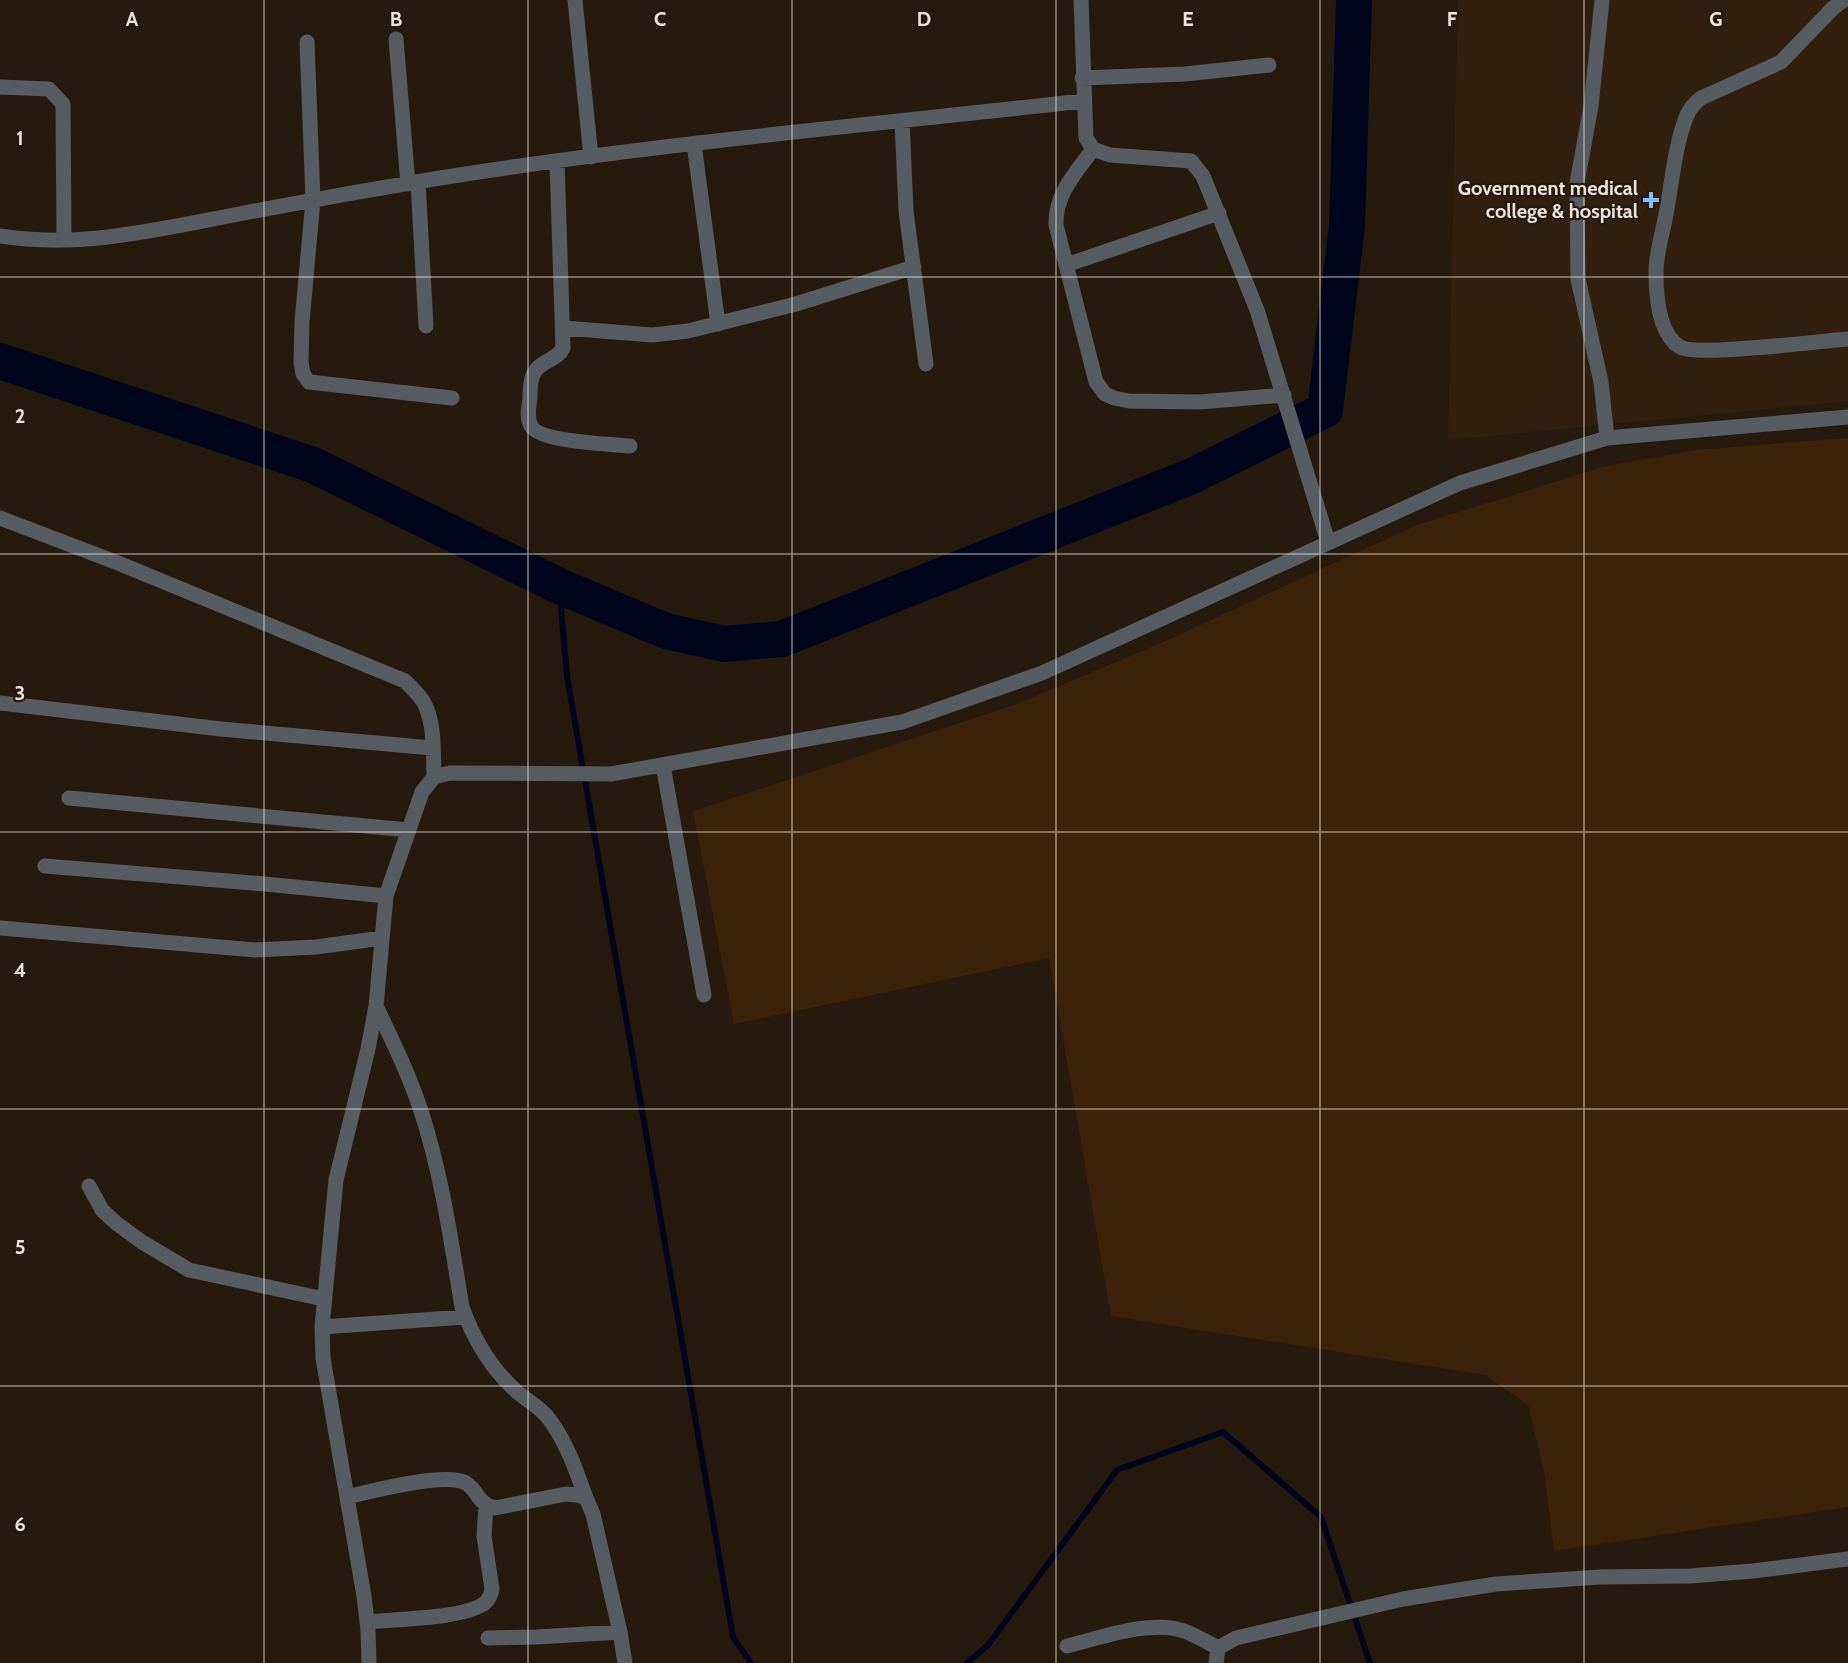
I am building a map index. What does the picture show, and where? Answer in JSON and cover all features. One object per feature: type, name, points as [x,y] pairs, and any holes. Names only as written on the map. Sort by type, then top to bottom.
[{"type":"street","points":[[575,0],[591,157]]},
{"type":"street","points":[[1081,0],[1082,78],[1086,138],[1092,149],[1110,155],[1191,161],[1203,176],[1257,310],[1328,542]]},
{"type":"street","points":[[1602,0],[1592,97],[1577,183],[1578,279],[1601,382],[1607,438]]},
{"type":"street","points":[[1844,0],[1833,8],[1781,62],[1701,98],[1692,106],[1686,116],[1680,138],[1656,269],[1659,309],[1666,331],[1673,342],[1682,349],[1712,351],[1848,339]]},
{"type":"street","points":[[396,39],[413,183],[426,326]]},
{"type":"street","points":[[307,42],[313,200],[302,322],[303,374],[309,382],[452,398]]},
{"type":"street","points":[[1082,78],[1185,74],[1269,65]]},
{"type":"street","points":[[0,87],[50,89],[63,104],[64,239]]},
{"type":"street","points":[[0,236],[64,239],[125,236],[313,200],[557,161],[1083,101]]},
{"type":"street","points":[[902,121],[906,211],[926,364]]},
{"type":"street","points":[[694,144],[718,324]]},
{"type":"street","points":[[1092,149],[1062,193],[1056,210],[1056,225],[1096,382],[1105,394],[1129,400],[1200,402],[1284,395]]},
{"type":"street","points":[[557,161],[563,348],[560,355],[536,368],[532,376],[528,417],[531,428],[539,434],[630,446]]},
{"type":"street","points":[[1066,265],[1219,213]]},
{"type":"street","points":[[564,328],[666,335],[796,303],[914,267]]},
{"type":"street","points":[[369,1663],[367,1622],[323,1358],[324,1299],[336,1180],[368,1049],[376,1005],[386,896],[422,792],[434,777],[450,773],[611,774],[902,722],[1042,673],[1460,483],[1607,438],[1848,417]]},
{"type":"street","points":[[0,518],[118,563],[405,681],[426,707],[430,726],[434,777]]},
{"type":"street","points":[[0,703],[221,729],[432,748]]},
{"type":"street","points":[[663,765],[705,995]]},
{"type":"street","points":[[69,798],[409,830]]},
{"type":"street","points":[[45,866],[386,896]]},
{"type":"street","points":[[0,928],[255,950],[306,948],[382,938]]},
{"type":"street","points":[[376,1005],[409,1077],[421,1111],[442,1191],[465,1317],[480,1346],[494,1366],[514,1389],[550,1419],[570,1452],[593,1514],[625,1663]]},
{"type":"street","points":[[88,1186],[102,1210],[116,1223],[142,1242],[189,1270],[324,1299]]},
{"type":"street","points":[[322,1327],[465,1317]]},
{"type":"street","points":[[347,1497],[421,1482],[460,1481],[467,1484],[486,1506],[495,1508],[566,1494],[586,1498]]},
{"type":"street","points":[[367,1622],[455,1614],[485,1603],[492,1589],[484,1536],[486,1506]]},
{"type":"street","points":[[1067,1646],[1145,1628],[1159,1627],[1184,1631],[1217,1655],[1236,1638],[1403,1599],[1496,1584],[1600,1577],[1690,1576],[1848,1559]]},
{"type":"street","points":[[488,1638],[620,1632]]},
{"type":"shaded area","name":"Government medical college & hospital","points":[[1458,0],[1848,0],[1848,401],[1448,440]]},
{"type":"shaded area","points":[[1848,438],[1848,1507],[1554,1551],[1544,1471],[1528,1405],[1485,1375],[1111,1316],[1049,958],[734,1024],[693,811],[1014,705],[1161,643],[1417,525],[1606,466],[1696,450]]},
{"type":"waterway","points":[[0,361],[313,465],[559,586],[666,631],[724,644],[782,639],[1192,476],[1325,410],[1347,226],[1354,0]]},
{"type":"waterway","points":[[559,586],[567,676],[733,1637],[751,1663]]},
{"type":"waterway","points":[[967,1663],[988,1645],[1117,1470],[1223,1432],[1321,1517],[1370,1663]]},
{"type":"place","name":"Government medical college & hospital","points":[[1651,200]]}]
